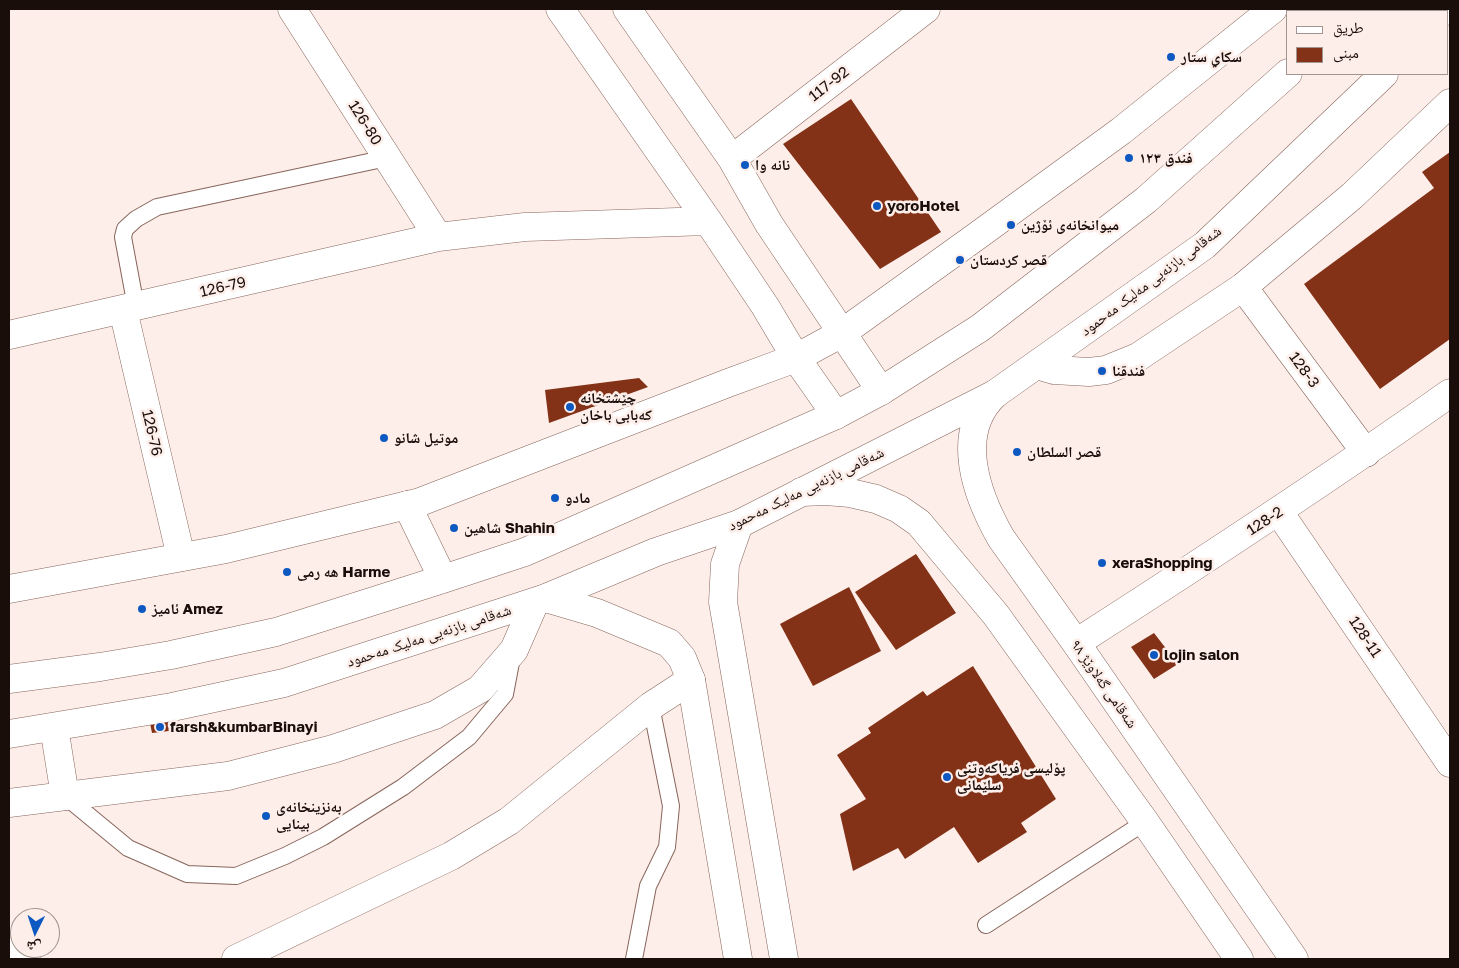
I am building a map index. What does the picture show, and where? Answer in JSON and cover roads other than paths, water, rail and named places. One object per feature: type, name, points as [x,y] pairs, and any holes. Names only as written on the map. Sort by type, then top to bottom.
[{"type":"main road","name":"126-80","points":[[292,9],[438,237]]},
{"type":"main road","points":[[560,9],[708,221],[765,306],[796,358],[836,415]]},
{"type":"main road","points":[[627,9],[732,158],[769,224],[881,391]]},
{"type":"main road","points":[[9,590],[226,549],[420,502],[796,358],[842,332],[1121,131],[1274,9]]},
{"type":"main road","points":[[1348,9],[1352,10]]},
{"type":"main road","name":"117-92","points":[[732,158],[921,10]]},
{"type":"main road","points":[[9,679],[171,655],[266,634],[443,579],[525,552],[836,415],[881,391],[980,328],[1146,200],[1286,74]]},
{"type":"main road","name":"شەقامی بازنەیی مەلیک مەحمود","points":[[9,734],[172,706],[284,683],[540,600],[656,552],[739,524],[996,394],[1205,245],[1383,75]]},
{"type":"main road","points":[[1037,365],[1054,370],[1080,372],[1106,370],[1123,365],[1138,357],[1243,287],[1352,196],[1450,103]]},
{"type":"main road","name":"126-79","points":[[9,335],[438,237],[525,227],[708,221]]},
{"type":"main road","name":"128-3","points":[[1243,287],[1366,453]]},
{"type":"main road","name":"126-76","points":[[130,308],[181,557]]},
{"type":"main road","name":"128-2","points":[[1076,643],[1279,512],[1450,393]]},
{"type":"main road","name":"شەقامی گەلاوێژ ٩٨","points":[[996,394],[986,403],[979,415],[973,435],[973,460],[978,488],[992,521],[1001,538],[1076,643],[1294,959]]},
{"type":"main road","points":[[801,492],[826,491],[850,493],[876,499],[899,509],[919,524],[996,615],[1145,822],[1237,956]]},
{"type":"main road","points":[[407,505],[443,579]]},
{"type":"main road","name":"128-11","points":[[1279,512],[1450,763]]},
{"type":"main road","points":[[739,524],[724,564],[723,602],[784,959]]},
{"type":"main road","points":[[9,803],[228,776],[333,749],[436,715],[480,689],[514,650],[540,600],[597,613],[669,643],[682,658],[691,680],[738,959]]},
{"type":"main road","points":[[236,959],[451,856],[481,839],[509,821],[651,706],[691,680]]},
{"type":"main road","points":[[54,727],[65,796]]},
{"type":"main road","points":[[1237,956],[1237,944],[1242,936],[1249,931],[1267,928],[1276,932]]},
{"type":"main road","points":[[9,952],[26,959]]},
{"type":"lane","points":[[130,308],[123,237],[124,229],[146,213],[157,207],[387,158]]},
{"type":"lane","points":[[65,796],[128,848],[187,874],[236,876],[323,837],[403,787],[469,737],[505,694],[514,650]]},
{"type":"lane","points":[[634,959],[648,886],[667,847],[671,806],[651,706]]},
{"type":"lane","points":[[986,925],[1145,822]]},
{"type":"place","name":"سكاي ستار","points":[[1171,57]]},
{"type":"place","name":"فندق ١٢٣","points":[[1129,158]]},
{"type":"place","name":"نانه وا","points":[[745,165]]},
{"type":"place","name":"yoroHotel","points":[[877,206]]},
{"type":"place","name":"میوانخانەی ئۆژین","points":[[1011,225]]},
{"type":"place","name":"قصر كردستان","points":[[960,260]]},
{"type":"place","name":"فندقنا","points":[[1102,371]]},
{"type":"place","name":"چێشتخانە کەبابی باخان","points":[[570,407]]},
{"type":"place","name":"موتيل شانو","points":[[384,438]]},
{"type":"place","name":"قصر السلطان","points":[[1017,452]]},
{"type":"place","name":"مادو","points":[[555,498]]},
{"type":"place","name":"شاهین Shahin","points":[[454,528]]},
{"type":"place","name":"xeraShopping","points":[[1102,563]]},
{"type":"place","name":"هه رمی Harme","points":[[287,572]]},
{"type":"place","name":"ئاميز Amez","points":[[142,609]]},
{"type":"place","name":"lojin salon","points":[[1154,655]]},
{"type":"place","name":"farsh&kumbarBinayi","points":[[160,727]]},
{"type":"place","name":"پۆلیسی فریاکەوتنی سلێمانی","points":[[947,777]]},
{"type":"place","name":"بەنزینخانەی بینایی","points":[[266,816]]}]
